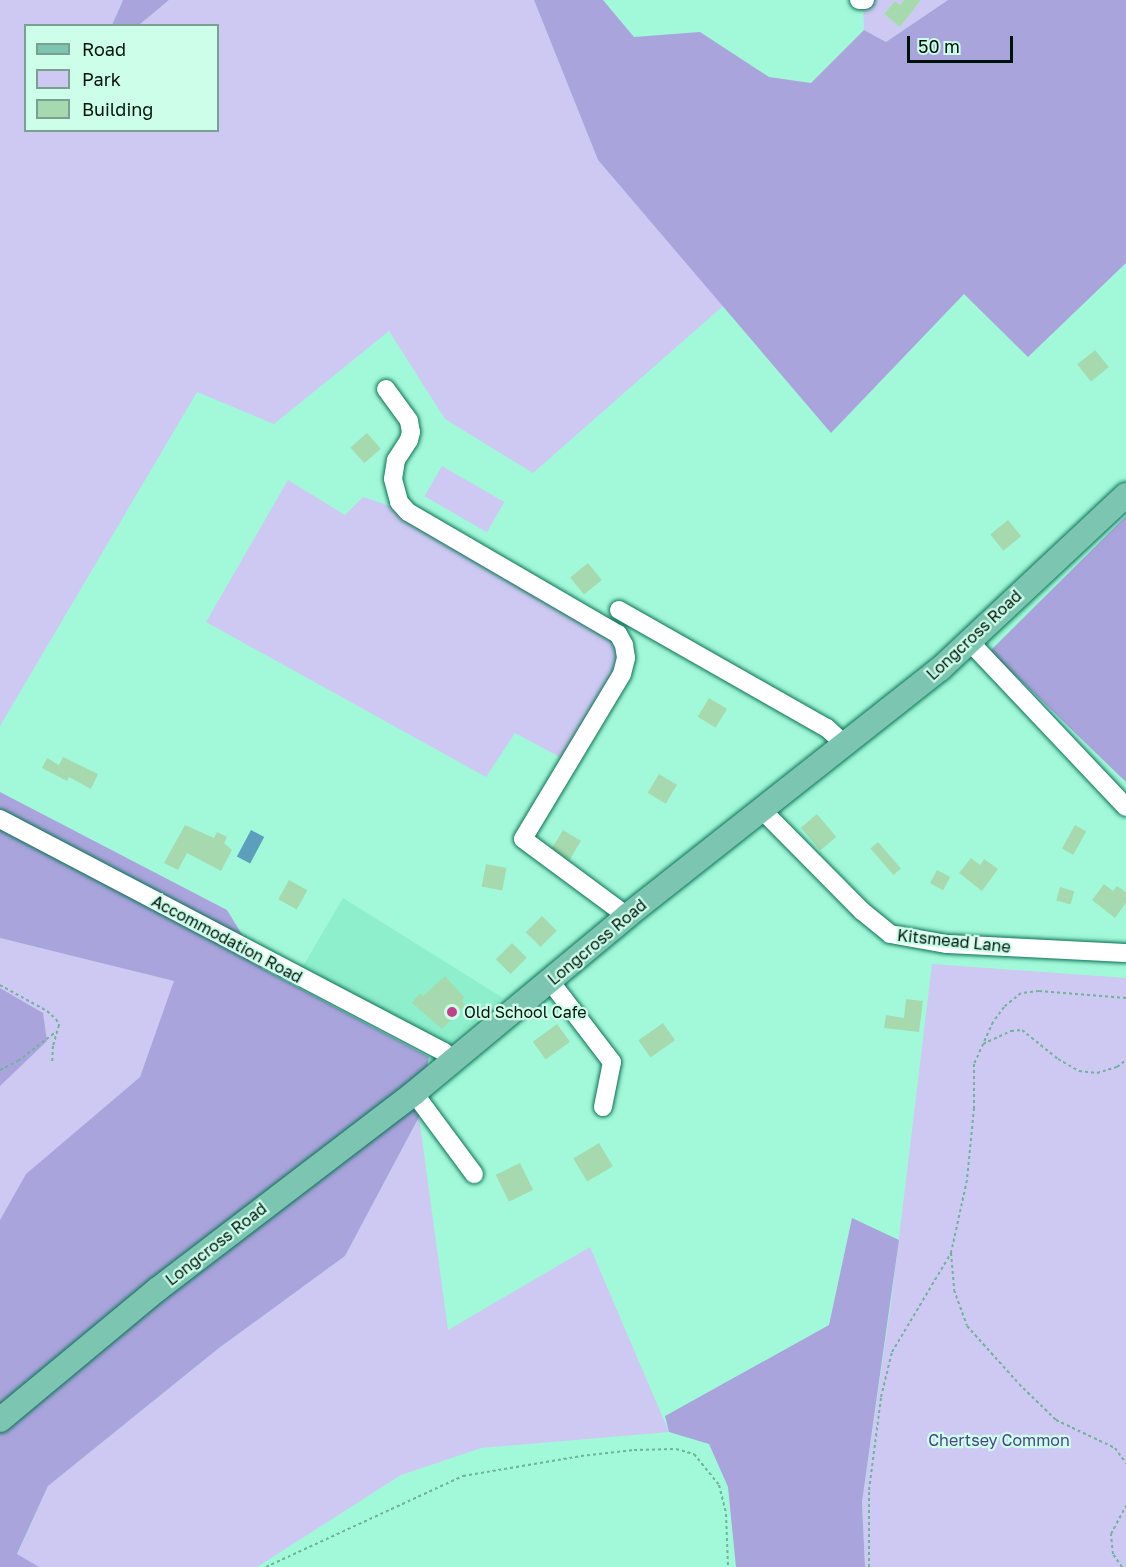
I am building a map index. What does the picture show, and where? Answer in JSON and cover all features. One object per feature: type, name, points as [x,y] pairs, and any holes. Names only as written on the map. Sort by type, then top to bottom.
[{"type":"main road","name":"Longcross Road","points":[[0,1420],[158,1289],[414,1093],[627,916],[843,743],[910,693],[970,642],[1126,495]]},
{"type":"street","points":[[860,0],[865,0]]},
{"type":"street","points":[[386,389],[409,421],[411,432],[409,440],[396,460],[393,479],[399,502],[408,512],[618,634],[624,645],[626,658],[622,674],[523,839],[627,916]]},
{"type":"street","points":[[619,610],[827,728],[843,743]]},
{"type":"street","points":[[970,642],[1126,807]]},
{"type":"street","name":"Kitsmead Lane","points":[[761,809],[861,910],[890,934],[947,944],[1126,953]]},
{"type":"street","name":"Accommodation Road","points":[[0,819],[444,1052],[453,1060]]},
{"type":"street","points":[[550,981],[612,1062],[603,1107]]},
{"type":"street","points":[[414,1093],[474,1174]]},
{"type":"path","points":[[0,985],[47,1011],[56,1019],[58,1026],[52,1064]]},
{"type":"path","points":[[1126,998],[1039,991],[1021,993],[1004,1007],[981,1045],[974,1064],[974,1108],[967,1180],[951,1253],[954,1290],[967,1326],[1056,1420],[1115,1448],[1126,1464]]},
{"type":"path","points":[[981,1045],[994,1037],[1022,1030],[1058,1059],[1079,1071],[1097,1073],[1117,1067],[1126,1060]]},
{"type":"path","points":[[0,1070],[18,1061],[57,1031]]},
{"type":"path","points":[[869,1567],[869,1490],[881,1397],[892,1353],[951,1253]]},
{"type":"path","points":[[266,1567],[463,1476],[580,1456],[666,1449],[694,1454],[719,1485],[726,1514],[728,1567]]},
{"type":"path","points":[[1122,1567],[1113,1554],[1111,1534],[1126,1506]]},
{"type":"shaded area","points":[[123,0],[169,0],[140,24],[112,24]]},
{"type":"shaded area","points":[[534,0],[603,0],[634,37],[700,32],[769,77],[811,83],[864,30],[886,42],[948,0],[1126,0],[1126,263],[1028,357],[964,294],[831,433],[598,160]]},
{"type":"shaded area","points":[[1126,516],[1126,782],[990,651]]},
{"type":"shaded area","points":[[0,792],[227,910],[263,969],[429,1057],[419,1117],[345,1256],[219,1348],[48,1486],[17,1554],[39,1567],[0,1567],[0,1220],[26,1174],[140,1077],[174,981],[0,938]]},
{"type":"shaded area","points":[[343,898],[503,998],[444,1048],[303,966]]},
{"type":"shaded area","points":[[0,988],[43,1013],[47,1041],[0,1086]]},
{"type":"shaded area","points":[[852,1218],[899,1240],[862,1502],[865,1567],[736,1567],[728,1487],[709,1444],[669,1432],[665,1416],[829,1325]]},
{"type":"green space","points":[[0,0],[123,0],[112,24],[24,24],[24,132],[219,132],[219,24],[140,24],[169,0],[534,0],[598,160],[723,306],[533,473],[445,419],[389,331],[274,424],[197,392],[0,726]]},
{"type":"green space","points":[[863,0],[904,0],[900,5],[895,1],[884,14],[900,27],[921,0],[948,0],[886,42],[864,30]]},
{"type":"green space","points":[[442,466],[504,502],[487,532],[424,496]]},
{"type":"green space","points":[[288,480],[345,515],[363,497],[408,512],[618,634],[626,658],[569,762],[515,733],[486,777],[206,622]]},
{"type":"green space","points":[[0,938],[175,981],[140,1077],[27,1174],[0,1220]]},
{"type":"green space","name":"Chertsey Common","points":[[932,964],[1126,978],[1126,1567],[865,1567],[862,1502],[892,1296]]},
{"type":"green space","points":[[419,1117],[448,1330],[590,1247],[669,1432],[481,1448],[401,1475],[257,1567],[39,1567],[17,1555],[48,1486],[219,1348],[345,1256]]},
{"type":"water","points":[[251,830],[264,837],[250,864],[237,856]]},
{"type":"building","points":[[904,0],[921,0],[900,27],[884,14],[895,1],[900,5]]},
{"type":"building","points":[[1095,350],[1109,367],[1091,382],[1077,364]]},
{"type":"building","points":[[367,433],[381,449],[364,463],[350,447]]},
{"type":"building","points":[[1008,520],[1021,536],[1003,551],[990,534]]},
{"type":"building","points":[[588,563],[602,580],[584,595],[570,577]]},
{"type":"building","points":[[709,698],[727,709],[716,728],[698,717]]},
{"type":"building","points":[[63,757],[98,774],[91,789],[69,777],[67,781],[42,768],[47,758],[59,765]]},
{"type":"building","points":[[659,774],[677,785],[666,804],[648,793]]},
{"type":"building","points":[[817,814],[836,837],[820,850],[801,827]]},
{"type":"building","points":[[185,825],[214,838],[217,832],[227,837],[224,843],[232,850],[221,871],[187,853],[178,870],[164,863]]},
{"type":"building","points":[[1075,825],[1086,831],[1073,855],[1062,849]]},
{"type":"building","points":[[563,830],[581,841],[570,860],[552,849]]},
{"type":"building","points":[[878,842],[901,868],[893,875],[870,849]]},
{"type":"building","points":[[971,858],[980,865],[984,859],[998,869],[982,891],[959,873]]},
{"type":"building","points":[[486,864],[507,868],[502,891],[482,887]]},
{"type":"building","points":[[937,870],[950,877],[943,890],[930,883]]},
{"type":"building","points":[[289,880],[307,890],[297,909],[278,899]]},
{"type":"building","points":[[1104,884],[1113,891],[1117,886],[1126,892],[1126,903],[1115,918],[1092,900]]},
{"type":"building","points":[[1060,887],[1074,891],[1071,905],[1056,900]]},
{"type":"building","points":[[542,916],[557,931],[541,947],[526,932]]},
{"type":"building","points":[[512,943],[527,958],[511,974],[496,959]]},
{"type":"building","points":[[445,976],[464,997],[462,1002],[465,1005],[442,1029],[412,1003],[420,993],[423,996]]},
{"type":"building","points":[[906,999],[923,1001],[919,1032],[884,1028],[886,1015],[904,1018]]},
{"type":"building","points":[[663,1023],[675,1040],[650,1057],[638,1040]]},
{"type":"building","points":[[557,1024],[570,1042],[546,1059],[533,1042]]},
{"type":"building","points":[[599,1143],[613,1166],[587,1182],[573,1158]]},
{"type":"building","points":[[520,1163],[533,1190],[509,1202],[496,1175]]},
{"type":"place","name":"Old School Cafe","points":[[452,1012]]}]
